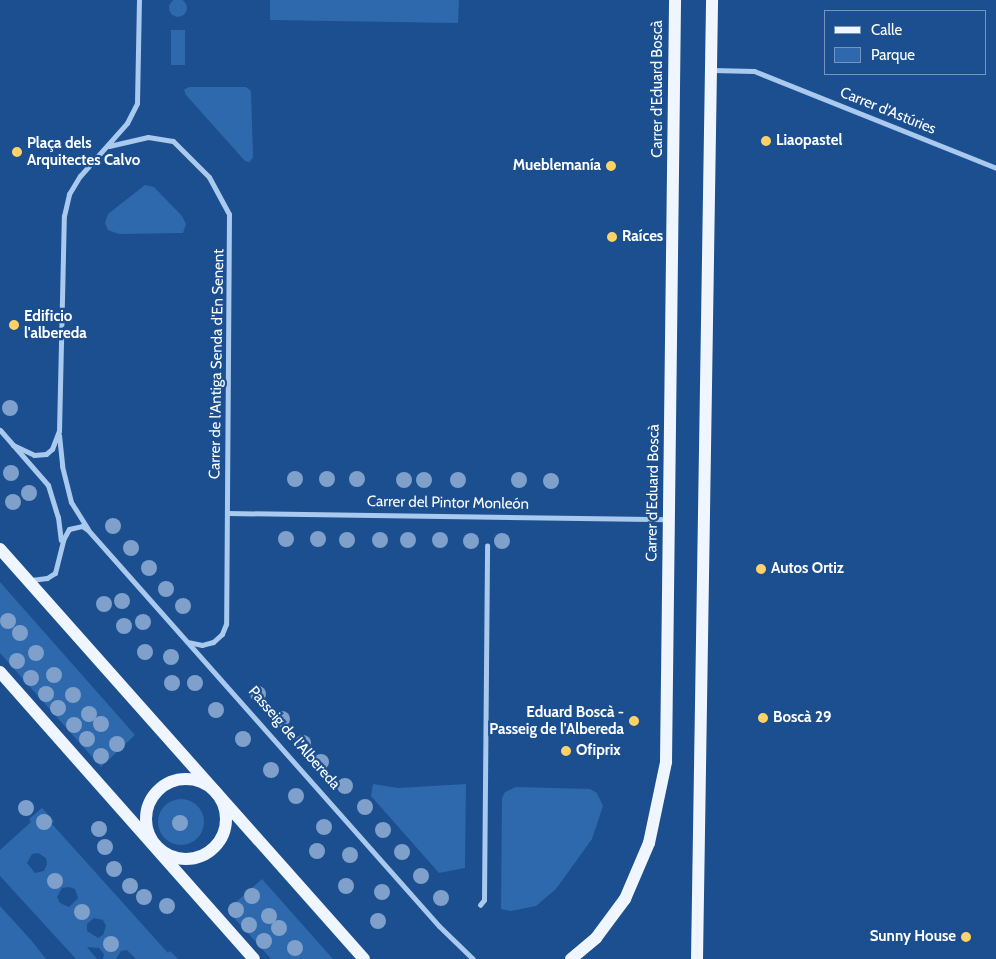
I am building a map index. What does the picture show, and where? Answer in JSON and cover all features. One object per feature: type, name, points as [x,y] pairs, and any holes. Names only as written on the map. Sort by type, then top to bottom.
[{"type":"main road","name":"Carrer d'Eduard Boscà","points":[[571,959],[596,938],[625,899],[649,842],[661,796],[666,762],[675,0]]},
{"type":"main road","points":[[697,959],[712,0]]},
{"type":"main road","points":[[0,549],[364,959]]},
{"type":"main road","points":[[0,672],[254,959]]},
{"type":"main road","points":[[182,779],[208,785],[218,794],[226,818],[218,844],[196,858],[183,859],[158,849],[146,826],[146,813],[158,790],[182,779]]},
{"type":"street","points":[[13,445],[34,455],[46,454],[52,449],[59,431],[64,216],[69,194],[80,176],[109,146],[137,103],[139,0]]},
{"type":"street","name":"Carrer d'Astúries","points":[[711,70],[754,71],[996,168]]},
{"type":"street","name":"Carrer de l'Antiga Senda d'En Senent","points":[[109,146],[148,137],[173,142],[209,177],[229,214],[226,624],[222,634],[213,642],[202,645],[188,642]]},
{"type":"street","points":[[0,430],[52,491],[62,549]]},
{"type":"street","name":"Passeig de l'Albereda","points":[[59,431],[62,466],[71,502],[79,518],[439,926],[473,959]]},
{"type":"street","name":"Carrer del Pintor Monleón","points":[[228,514],[669,519]]},
{"type":"street","points":[[27,580],[46,578],[55,572],[69,529],[82,526],[94,535]]},
{"type":"street","points":[[480,905],[484,900],[487,546]]},
{"type":"green space","points":[[178,-1],[184,2],[187,8],[184,14],[178,17],[172,14],[169,8],[172,2]]},
{"type":"green space","points":[[270,0],[459,0],[458,23],[270,20]]},
{"type":"green space","points":[[171,30],[185,30],[185,65],[171,65]]},
{"type":"green space","points":[[189,87],[246,87],[251,91],[253,157],[250,162],[245,161],[186,95],[184,90]]},
{"type":"green space","points":[[145,185],[154,187],[182,216],[186,224],[183,233],[119,234],[108,230],[105,223],[108,214]]},
{"type":"green space","points":[[0,582],[135,735],[101,767],[0,653]]},
{"type":"green space","points":[[373,784],[398,788],[466,784],[465,868],[439,873],[371,796]]},
{"type":"green space","points":[[516,787],[590,789],[597,793],[603,806],[592,839],[556,889],[536,906],[511,911],[501,909],[502,798],[505,792]]},
{"type":"green space","points":[[181,799],[194,803],[200,809],[204,822],[200,835],[194,841],[181,845],[168,841],[162,835],[158,822],[162,809],[168,803]]},
{"type":"green space","points":[[42,808],[54,821],[52,824],[168,953],[170,951],[178,959],[136,959],[127,950],[121,951],[116,959],[103,959],[104,954],[99,948],[87,947],[97,959],[76,959],[0,876],[0,850],[31,822],[29,819]],"holes":[[[38,853],[46,858],[47,864],[44,871],[35,873],[27,863],[32,854]],[[69,887],[75,889],[78,898],[69,907],[60,903],[57,897],[62,888]],[[94,918],[103,920],[106,926],[103,935],[98,938],[87,931],[87,924]]]},
{"type":"green space","points":[[262,879],[333,959],[271,959],[227,910]]},
{"type":"green space","points":[[0,906],[31,940],[46,959],[0,959]]},
{"type":"place","name":"Liaopastel","points":[[766,141]]},
{"type":"place","name":"Plaça dels Arquitectes Calvo","points":[[17,152]]},
{"type":"place","name":"Mueblemanía","points":[[611,166]]},
{"type":"place","name":"Raíces","points":[[612,237]]},
{"type":"place","name":"Edificio l'albereda","points":[[14,325]]},
{"type":"place","name":"Autos Ortiz","points":[[761,569]]},
{"type":"place","name":"Boscà 29","points":[[763,718]]},
{"type":"place","name":"Eduard Boscà - Passeig de l'Albereda","points":[[634,721]]},
{"type":"place","name":"Ofiprix","points":[[566,751]]},
{"type":"place","name":"Sunny House","points":[[966,937]]}]
